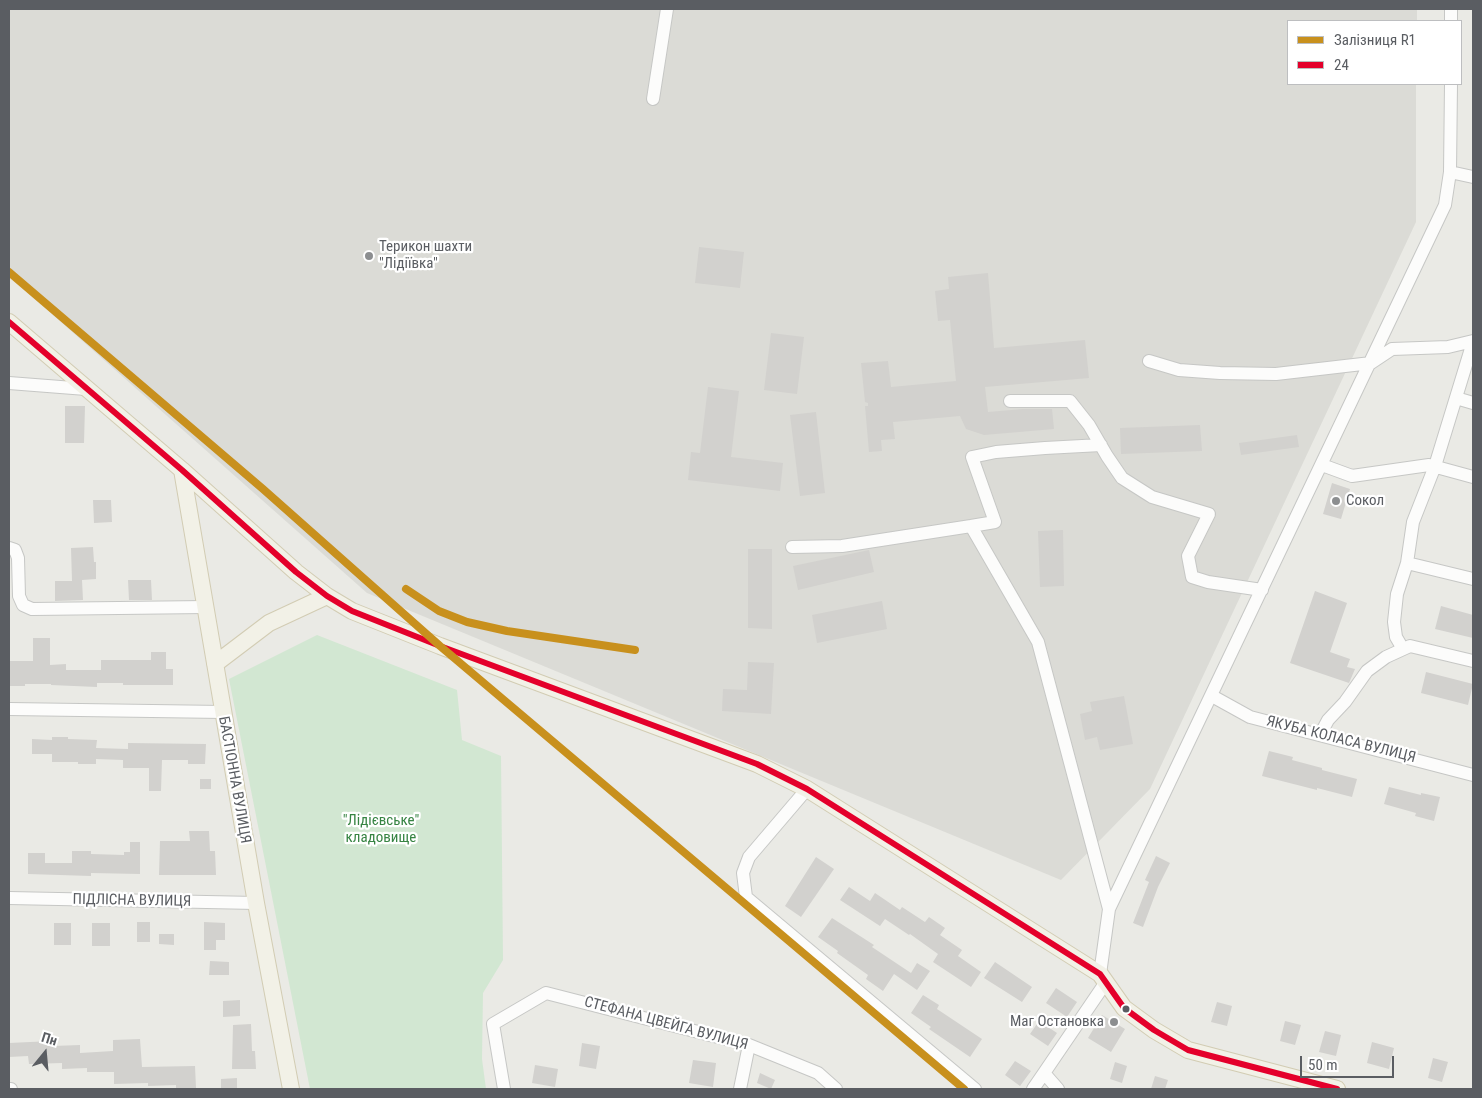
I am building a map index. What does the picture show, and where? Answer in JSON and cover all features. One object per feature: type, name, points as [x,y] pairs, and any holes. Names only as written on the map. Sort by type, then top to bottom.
[{"type":"main road","points":[[9,322],[182,470],[296,572],[352,611],[440,646],[757,764],[807,789],[1103,978],[1124,1008],[1154,1030],[1188,1050],[1337,1089]]},
{"type":"main road","name":"БАСТІОННА ВУЛИЦЯ","points":[[182,470],[256,903],[291,1089]]},
{"type":"main road","points":[[215,664],[268,624],[328,596]]},
{"type":"street","points":[[652,99],[667,9]]},
{"type":"street","points":[[1109,910],[1445,205],[1450,172],[1451,85]]},
{"type":"street","points":[[1450,172],[1473,177]]},
{"type":"street","points":[[1149,361],[1179,370],[1276,374],[1371,363],[1392,350],[1448,347],[1473,342],[1435,466],[1413,522],[1407,563],[1397,594],[1394,622],[1396,637],[1403,649]]},
{"type":"street","points":[[9,383],[86,389]]},
{"type":"street","points":[[1456,398],[1473,403]]},
{"type":"street","points":[[1010,401],[1070,401],[1089,425],[1122,478],[1152,497],[1209,514],[1188,556],[1192,577],[1208,582],[1262,590]]},
{"type":"street","points":[[792,547],[842,546],[995,522],[972,457],[996,452],[1100,445]]},
{"type":"street","points":[[1322,465],[1352,476],[1429,465],[1473,477]]},
{"type":"street","points":[[971,526],[1038,642],[1109,910],[1103,978],[1033,1089]]},
{"type":"street","points":[[9,548],[14,550],[18,558],[19,596],[23,605],[32,609],[206,607]]},
{"type":"street","points":[[1407,563],[1473,579]]},
{"type":"street","points":[[1320,735],[1328,720],[1345,702],[1367,671],[1386,657],[1410,646],[1473,662]]},
{"type":"street","name":"ЯКУБА КОЛАСА ВУЛИЦЯ","points":[[1212,696],[1250,717],[1473,774]]},
{"type":"street","points":[[9,708],[223,712]]},
{"type":"street","points":[[807,789],[749,858],[743,873],[746,897],[975,1089]]},
{"type":"street","name":"ПІДЛІСНА ВУЛИЦЯ","points":[[9,898],[256,903]]},
{"type":"street","name":"СТЕФАНА ЦВЕЙГА ВУЛИЦЯ","points":[[504,1089],[494,1024],[546,993],[749,1045],[818,1073],[836,1089]]},
{"type":"street","points":[[740,1089],[749,1045]]},
{"type":"street","points":[[1044,1073],[1058,1089]]},
{"type":"shaded area","points":[[9,9],[1417,9],[1417,20],[1287,20],[1287,85],[1416,85],[1416,222],[1150,789],[1061,880],[367,593],[9,276]]},
{"type":"green space","name":"\"Лідієвське\" кладовище","points":[[317,635],[457,690],[462,740],[501,756],[503,960],[483,993],[482,1059],[486,1089],[310,1089],[229,679]]},
{"type":"building","points":[[699,247],[744,252],[740,288],[695,283]]},
{"type":"building","points":[[988,273],[994,348],[1085,340],[1089,378],[985,387],[988,412],[1052,409],[1054,429],[984,435],[966,429],[960,416],[893,422],[895,439],[881,440],[882,451],[869,452],[865,406],[868,406],[868,403],[865,402],[861,363],[888,361],[891,387],[956,381],[950,320],[938,321],[935,291],[949,289],[948,277]]},
{"type":"building","points":[[771,333],[804,337],[797,394],[764,390]]},
{"type":"building","points":[[708,387],[739,391],[731,457],[783,463],[780,491],[688,480],[691,452],[700,453]]},
{"type":"building","points":[[65,406],[85,406],[84,443],[65,443]]},
{"type":"building","points":[[816,412],[825,493],[800,496],[790,415]]},
{"type":"building","points":[[1200,425],[1202,451],[1121,454],[1120,428]]},
{"type":"building","points":[[1297,435],[1299,447],[1241,455],[1239,443]]},
{"type":"building","name":"Сокол","points":[[1332,483],[1350,489],[1341,519],[1323,514]]},
{"type":"building","points":[[93,500],[111,500],[112,522],[94,523]]},
{"type":"building","points":[[1063,530],[1064,586],[1040,587],[1038,531]]},
{"type":"building","points":[[93,547],[94,562],[96,562],[96,579],[82,580],[83,600],[55,601],[55,581],[72,581],[71,548]]},
{"type":"building","points":[[748,549],[772,549],[772,629],[748,628]]},
{"type":"building","points":[[869,550],[874,572],[798,590],[793,566]]},
{"type":"building","points":[[128,580],[151,580],[152,600],[129,600]]},
{"type":"building","points":[[1315,591],[1347,603],[1330,652],[1350,659],[1347,667],[1355,669],[1349,683],[1290,663]]},
{"type":"building","points":[[882,601],[887,629],[817,643],[812,615]]},
{"type":"building","points":[[1441,606],[1473,615],[1473,638],[1435,629]]},
{"type":"building","points":[[33,638],[50,638],[50,665],[66,664],[66,670],[101,670],[101,660],[151,660],[151,652],[166,652],[166,669],[173,669],[173,685],[97,683],[97,687],[51,684],[9,686],[9,661],[33,661]]},
{"type":"building","points":[[748,662],[774,663],[771,714],[722,711],[723,689],[747,690]]},
{"type":"building","points":[[1426,672],[1473,684],[1468,705],[1421,693]]},
{"type":"building","points":[[1124,696],[1133,744],[1100,750],[1097,737],[1085,740],[1080,714],[1092,711],[1090,702]]},
{"type":"building","points":[[52,737],[97,740],[96,748],[128,749],[128,743],[206,744],[205,764],[188,764],[188,760],[162,760],[161,791],[149,791],[149,768],[123,768],[123,760],[96,759],[96,764],[52,762],[52,754],[32,754],[32,739],[52,740]]},
{"type":"building","points":[[1269,751],[1293,757],[1292,760],[1322,768],[1322,770],[1357,779],[1352,797],[1262,776]]},
{"type":"building","points":[[200,779],[211,779],[211,789],[200,789]]},
{"type":"building","points":[[1389,787],[1421,795],[1421,793],[1440,797],[1434,821],[1415,816],[1416,813],[1384,804]]},
{"type":"building","points":[[189,831],[209,831],[210,851],[215,851],[216,875],[159,875],[160,841],[190,841]]},
{"type":"building","points":[[130,842],[140,842],[140,874],[91,873],[91,876],[28,874],[28,853],[45,853],[45,863],[72,863],[72,851],[91,851],[91,854],[124,855],[124,852],[130,852]]},
{"type":"building","points":[[1156,856],[1170,863],[1158,887],[1143,927],[1133,923],[1149,882],[1145,880]]},
{"type":"building","points":[[816,857],[834,869],[801,917],[785,906]]},
{"type":"building","points":[[849,887],[870,901],[875,893],[900,910],[902,907],[925,922],[929,917],[945,928],[940,935],[962,950],[958,956],[981,972],[971,987],[933,962],[938,954],[910,934],[885,919],[880,926],[840,900]]},
{"type":"building","points":[[832,918],[874,945],[872,947],[911,973],[917,963],[930,971],[917,990],[894,974],[883,991],[866,979],[868,975],[818,937]]},
{"type":"building","points":[[137,922],[150,922],[150,942],[137,942]]},
{"type":"building","points":[[204,922],[225,923],[225,940],[216,940],[216,950],[204,950]]},
{"type":"building","points":[[54,923],[71,923],[71,945],[54,945]]},
{"type":"building","points":[[92,923],[110,923],[110,946],[92,946]]},
{"type":"building","points":[[159,934],[174,934],[174,945],[159,944]]},
{"type":"building","points":[[210,961],[229,962],[229,975],[209,975]]},
{"type":"building","points":[[995,962],[1032,987],[1022,1002],[984,978]]},
{"type":"building","points":[[1056,988],[1077,1002],[1067,1017],[1046,1003]]},
{"type":"building","points":[[923,995],[939,1005],[937,1009],[982,1039],[970,1057],[929,1029],[931,1027],[911,1013]]},
{"type":"building","points":[[240,1000],[240,1016],[223,1017],[223,1001]]},
{"type":"building","points":[[1217,1002],[1232,1006],[1227,1026],[1211,1022]]},
{"type":"building","points":[[1102,1015],[1125,1029],[1111,1052],[1088,1038]]},
{"type":"building","points":[[1039,1021],[1057,1033],[1048,1046],[1030,1034]]},
{"type":"building","points":[[1285,1021],[1301,1025],[1295,1045],[1280,1041]]},
{"type":"building","points":[[251,1024],[252,1051],[255,1051],[256,1069],[232,1069],[233,1025]]},
{"type":"building","points":[[1325,1031],[1341,1035],[1336,1056],[1319,1052]]},
{"type":"building","points":[[140,1039],[142,1067],[195,1066],[196,1088],[176,1088],[176,1085],[148,1086],[148,1083],[114,1084],[114,1072],[87,1072],[87,1068],[62,1069],[62,1063],[29,1064],[28,1056],[9,1057],[9,1043],[52,1041],[53,1046],[80,1045],[80,1053],[113,1051],[113,1040]]},
{"type":"building","points":[[1372,1042],[1394,1048],[1389,1069],[1367,1063]]},
{"type":"building","points":[[582,1043],[600,1046],[596,1069],[579,1066]]},
{"type":"building","points":[[1433,1058],[1448,1062],[1442,1082],[1428,1078]]},
{"type":"building","points":[[693,1060],[716,1063],[713,1087],[689,1083]]},
{"type":"building","points":[[1015,1061],[1031,1071],[1020,1086],[1005,1075]]},
{"type":"building","points":[[1115,1062],[1127,1066],[1122,1083],[1110,1079]]},
{"type":"building","points":[[535,1065],[558,1069],[555,1087],[532,1083]]},
{"type":"building","points":[[760,1073],[775,1080],[771,1089],[757,1083]]},
{"type":"building","points":[[1155,1076],[1168,1080],[1165,1089],[1151,1089]]},
{"type":"building","points":[[237,1078],[237,1089],[221,1089],[221,1079]]},
{"type":"rail line","name":"R1","points":[[9,272],[263,489],[440,646],[964,1089]]},
{"type":"rail line","name":"R1","points":[[406,589],[439,611],[467,622],[507,631],[635,650]]},
{"type":"transit line","name":"24","points":[[9,322],[182,470],[296,572],[327,596],[352,611],[440,646],[757,764],[807,789],[1100,974],[1124,1008],[1154,1030],[1188,1050],[1337,1089]]},
{"type":"place","name":"Терикон шахти \"Лідіївка\"","points":[[369,256]]},
{"type":"place","name":"Сокол","points":[[1336,501]]},
{"type":"place","name":"Маг Остановка","points":[[1114,1022]]}]
